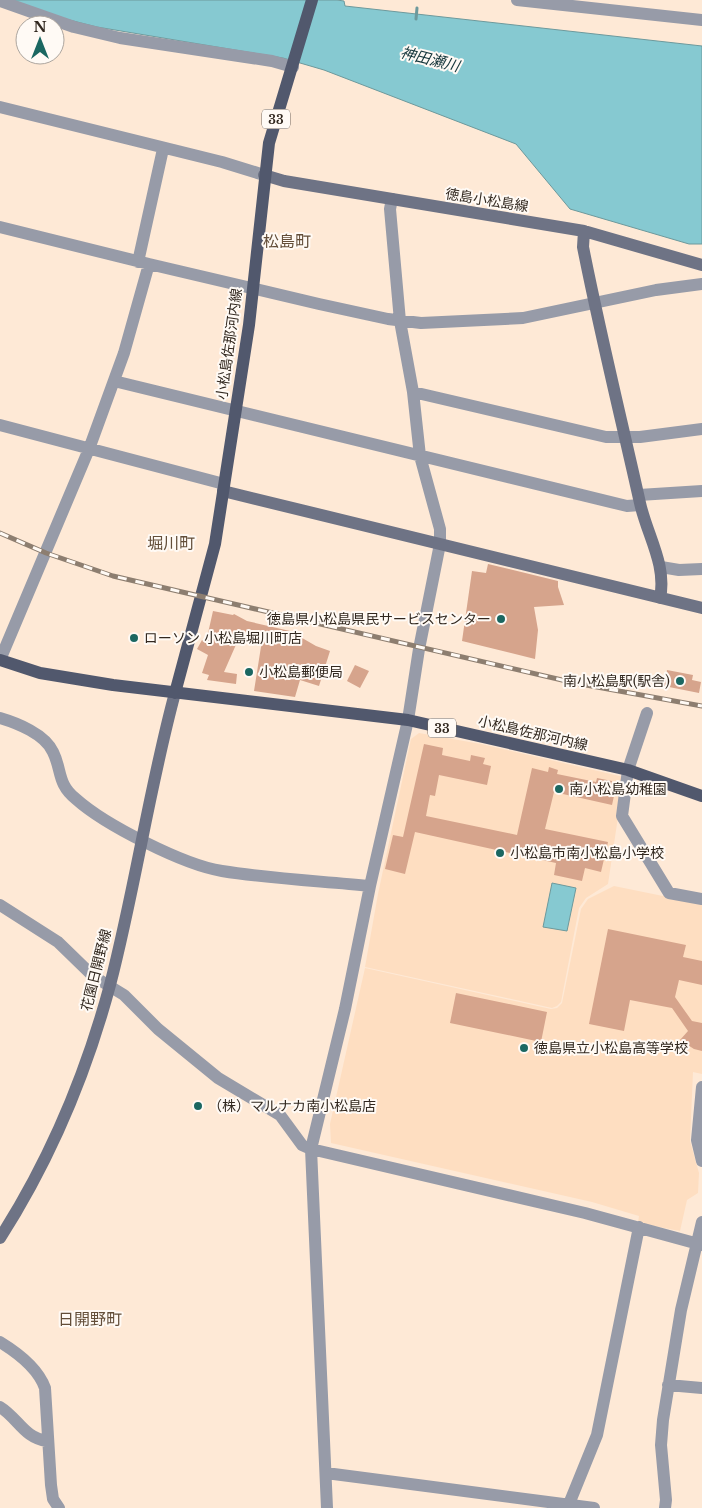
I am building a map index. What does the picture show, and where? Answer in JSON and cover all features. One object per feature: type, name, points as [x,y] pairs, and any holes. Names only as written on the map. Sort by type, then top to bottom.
[{"type":"main road","name":"小松島佐那河内線","points":[[175,693],[215,544],[249,325],[269,143],[312,0]]},
{"type":"main road","name":"徳島小松島線","points":[[264,175],[284,181],[584,231],[702,265]]},
{"type":"main road","points":[[584,231],[583,247],[624,438],[640,500],[661,567],[663,584],[660,598]]},
{"type":"main road","points":[[223,488],[440,544],[702,608]]},
{"type":"main road","name":"小松島佐那河内線","points":[[0,660],[40,673],[175,693],[408,720],[628,770],[702,796]]},
{"type":"main road","name":"花園日開野線","points":[[0,1238],[23,1202],[60,1129],[90,1052],[110,985],[175,693]]},
{"type":"street","points":[[517,0],[599,4],[702,20]]},
{"type":"street","points":[[0,1],[74,27],[120,38],[272,61],[293,66]]},
{"type":"street","points":[[0,107],[163,149],[222,162],[264,175]]},
{"type":"street","points":[[0,660],[89,450],[124,353],[143,263],[163,149]]},
{"type":"street","points":[[327,1508],[311,1150],[345,1009],[370,886],[408,720],[419,648],[440,544],[440,529],[420,456],[413,392],[400,321],[390,209],[392,199]]},
{"type":"street","points":[[0,227],[252,288],[400,321],[421,323],[523,318],[656,290],[702,284]]},
{"type":"street","points":[[114,381],[234,412],[627,506],[640,500],[702,491]]},
{"type":"street","points":[[413,392],[606,437],[624,438],[702,429]]},
{"type":"street","points":[[0,425],[223,488]]},
{"type":"street","points":[[661,567],[679,570],[702,569]]},
{"type":"street","points":[[647,713],[628,770],[622,816],[669,893],[702,900]]},
{"type":"street","points":[[0,718],[14,722],[37,735],[53,751],[60,778],[74,798],[103,819],[157,848],[220,871],[370,886]]},
{"type":"street","points":[[0,905],[58,942],[92,976],[124,995],[158,1029],[218,1078],[280,1115],[302,1145],[311,1150],[639,1227],[699,1245]]},
{"type":"street","points":[[702,1087],[697,1140],[702,1156]]},
{"type":"street","points":[[664,1508],[666,1500],[661,1445],[668,1385],[681,1310],[699,1245],[702,1222]]},
{"type":"street","points":[[569,1504],[597,1434],[639,1227]]},
{"type":"street","points":[[0,1342],[13,1350],[41,1377],[45,1388],[47,1441],[52,1492],[59,1508]]},
{"type":"street","points":[[668,1385],[702,1388]]},
{"type":"street","points":[[0,1406],[11,1413],[23,1431],[37,1440],[47,1441]]},
{"type":"street","points":[[326,1473],[594,1508]]},
{"type":"shaded area","name":"小松島市南小松島小学校","points":[[419,733],[481,744],[624,777],[608,884],[586,898],[579,908],[561,1002],[557,1006],[552,1008],[365,967],[378,894],[411,739]]},
{"type":"shaded area","name":"徳島県立小松島高等学校","points":[[614,886],[702,904],[702,1074],[693,1072],[690,1141],[699,1173],[698,1193],[687,1200],[680,1231],[638,1223],[639,1216],[592,1202],[331,1143],[330,1124],[365,968],[551,1009],[557,1008],[562,1003],[581,909],[588,899]]},
{"type":"water","name":"神田瀬川","points":[[8,0],[337,0],[344,1],[345,6],[702,46],[702,244],[689,244],[570,209],[516,144],[324,70],[283,58],[97,27],[65,19],[65,15],[50,15]]},
{"type":"water","points":[[552,883],[576,888],[567,931],[543,927]]},
{"type":"building","name":"徳島県小松島県民サービスセンター","points":[[488,564],[558,581],[564,605],[534,607],[538,630],[535,659],[462,641],[472,571],[486,573]]},
{"type":"building","points":[[213,611],[234,614],[247,621],[290,631],[316,646],[330,651],[319,686],[300,680],[295,697],[254,691],[263,634],[242,631],[224,672],[237,674],[236,684],[207,680],[209,675],[202,673],[208,655],[197,649],[202,640],[206,642]]},
{"type":"building","points":[[355,665],[369,671],[360,688],[347,681]]},
{"type":"building","name":"南小松島駅(駅舎)","points":[[667,670],[693,675],[692,680],[701,682],[699,693],[664,686]]},
{"type":"building","points":[[424,744],[443,748],[442,755],[470,761],[471,755],[485,758],[483,764],[491,766],[487,785],[439,775],[435,796],[430,795],[426,816],[517,835],[532,768],[548,772],[549,767],[558,770],[557,774],[596,782],[597,778],[612,781],[611,786],[616,787],[612,805],[554,792],[545,829],[608,842],[601,872],[585,868],[582,881],[554,875],[556,863],[415,832],[405,874],[385,869],[393,835],[403,837]]},
{"type":"building","points":[[608,929],[686,945],[683,957],[702,961],[702,985],[679,980],[675,997],[692,1021],[702,1023],[702,1051],[694,1049],[680,1040],[688,1031],[672,1008],[630,1000],[624,1031],[589,1024]]},
{"type":"building","points":[[456,993],[547,1012],[541,1042],[450,1023]]},
{"type":"waterway","points":[[416,19],[417,8]]},
{"type":"railway","points":[[0,533],[46,553],[113,576],[575,683],[702,706]]},
{"type":"place","name":"徳島県小松島県民サービスセンター","points":[[501,619]]},
{"type":"place","name":"ローソン 小松島堀川町店","points":[[134,638]]},
{"type":"place","name":"小松島郵便局","points":[[249,672]]},
{"type":"place","name":"南小松島駅(駅舎)","points":[[680,681]]},
{"type":"place","name":"南小松島幼稚園","points":[[559,789]]},
{"type":"place","name":"小松島市南小松島小学校","points":[[500,853]]},
{"type":"place","name":"徳島県立小松島高等学校","points":[[524,1048]]},
{"type":"place","name":"（株）マルナカ南小松島店","points":[[198,1106]]},
{"type":"district","name":"松島町","points":[[287,241]]},
{"type":"district","name":"堀川町","points":[[171,543]]},
{"type":"district","name":"日開野町","points":[[90,1319]]}]
